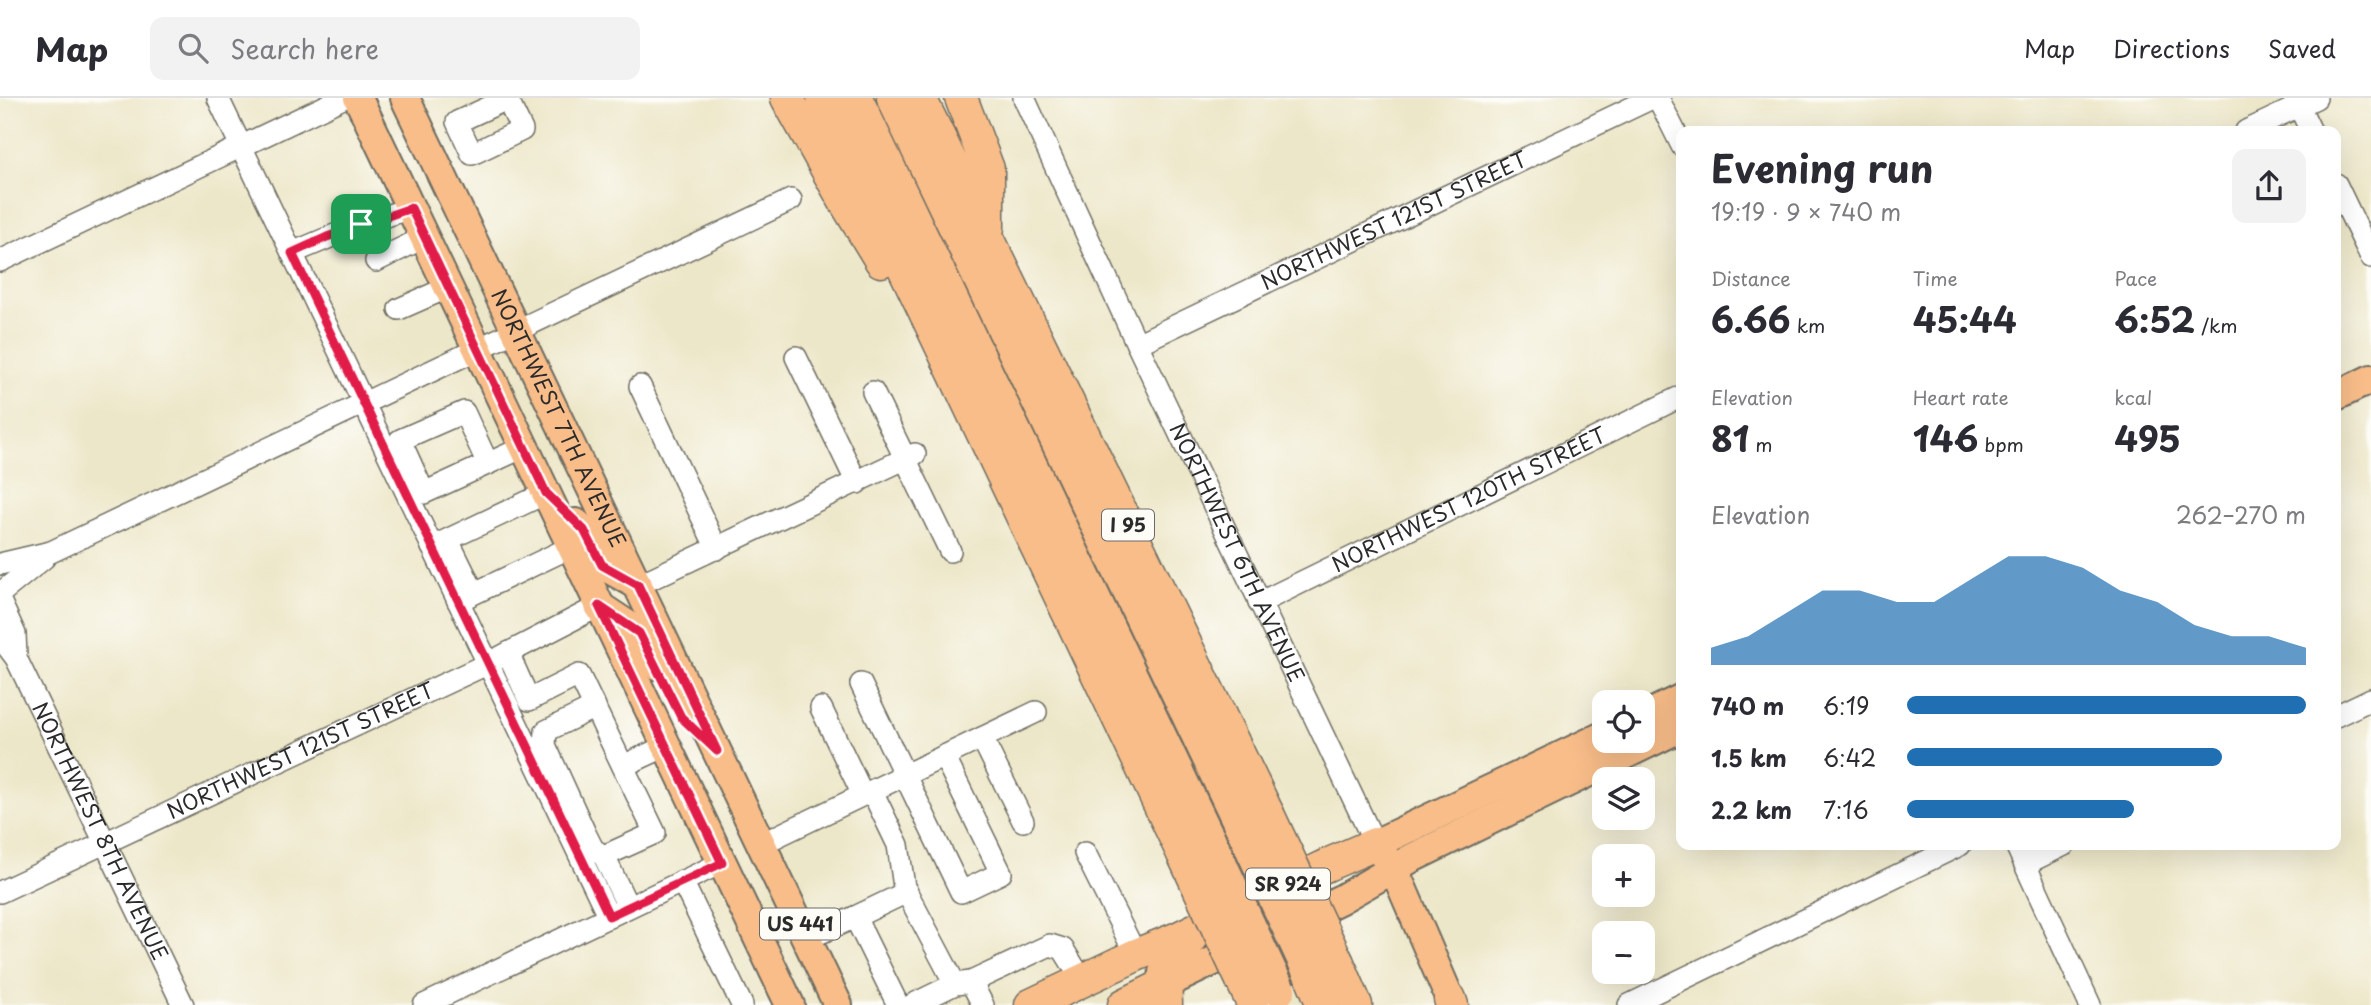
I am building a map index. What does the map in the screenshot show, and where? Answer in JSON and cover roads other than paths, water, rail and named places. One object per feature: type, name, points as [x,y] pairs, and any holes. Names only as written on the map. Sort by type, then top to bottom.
[{"type":"highway","points":[[787,98],[844,200],[972,411]]},
{"type":"highway","points":[[823,98],[972,411],[1196,848]]},
{"type":"highway","points":[[856,98],[1268,1001]]},
{"type":"highway","points":[[893,98],[1255,820]]},
{"type":"highway","name":"I 95","points":[[920,98],[988,237],[1324,969],[1356,1005]]},
{"type":"highway","points":[[961,98],[988,169],[988,237]]},
{"type":"highway","name":"SR 924","points":[[1031,1005],[1375,844]]},
{"type":"highway","points":[[1165,995],[1165,973],[1202,926]]},
{"type":"highway","points":[[1324,969],[1324,1005]]},
{"type":"highway","name":"SR 924","points":[[1124,1005],[1165,995]]},
{"type":"main road","name":"NORTHWEST 7TH AVENUE","points":[[358,98],[790,1005]]},
{"type":"main road","name":"NORTHWEST 7TH AVENUE","points":[[405,98],[838,1005]]},
{"type":"main road","points":[[2341,394],[2371,379]]},
{"type":"main road","points":[[546,493],[584,530],[602,565],[638,585]]},
{"type":"main road","points":[[599,606],[639,633],[681,717],[717,751]]},
{"type":"main road","points":[[1655,711],[1676,701]]},
{"type":"main road","name":"SR 924","points":[[1165,995],[1420,854],[1676,730]]},
{"type":"main road","name":"SR 924","points":[[1375,844],[1592,741]]},
{"type":"main road","name":"NORTHWEST 6TH AVENUE","points":[[1375,844],[1394,869],[1451,1003]]},
{"type":"street","points":[[218,98],[365,402],[466,597],[487,664],[618,912]]},
{"type":"street","points":[[0,261],[343,98]]},
{"type":"street","name":"NORTHWEST 6TH AVENUE","points":[[1024,98],[1137,344],[1375,844]]},
{"type":"street","name":"NORTHWEST 121ST STREET","points":[[1137,344],[1652,98]]},
{"type":"street","points":[[1658,98],[1676,134]]},
{"type":"street","points":[[2256,126],[2304,101],[2310,126]]},
{"type":"street","points":[[2341,194],[2371,257]]},
{"type":"street","points":[[0,590],[51,552],[791,200]]},
{"type":"street","points":[[292,253],[350,228],[411,208]]},
{"type":"street","points":[[376,261],[425,237]]},
{"type":"street","points":[[400,309],[449,287]]},
{"type":"street","points":[[796,357],[857,483]]},
{"type":"street","points":[[640,386],[717,549]]},
{"type":"street","points":[[873,392],[910,456],[950,551]]},
{"type":"street","name":"NORTHWEST 120TH STREET","points":[[1259,603],[1676,399]]},
{"type":"street","points":[[488,464],[524,447]]},
{"type":"street","points":[[638,585],[910,456]]},
{"type":"street","points":[[440,543],[546,493]]},
{"type":"street","points":[[466,597],[571,547]]},
{"type":"street","points":[[0,564],[51,552]]},
{"type":"street","name":"NORTHWEST 8TH AVENUE","points":[[0,590],[15,634],[16,658]]},
{"type":"street","name":"NORTHWEST 121ST STREET","points":[[0,892],[487,664],[599,606]]},
{"type":"street","name":"NORTHWEST 8TH AVENUE","points":[[0,637],[16,658],[183,1005]]},
{"type":"street","points":[[508,653],[529,700],[579,675],[655,833],[604,856]]},
{"type":"street","points":[[861,684],[961,891],[1001,873],[944,756]]},
{"type":"street","points":[[2341,714],[2371,699]]},
{"type":"street","points":[[594,707],[546,731],[545,745],[593,849],[604,856],[618,912]]},
{"type":"street","points":[[821,708],[898,845],[906,892],[963,983],[983,1005]]},
{"type":"street","points":[[761,844],[1036,712]]},
{"type":"street","points":[[982,738],[1023,821]]},
{"type":"street","points":[[623,766],[666,746]]},
{"type":"street","points":[[1629,1005],[1950,850]]},
{"type":"street","points":[[2042,850],[2021,855],[2090,1005]]},
{"type":"street","points":[[1085,853],[1136,955]]},
{"type":"street","points":[[424,1005],[722,863]]},
{"type":"street","points":[[682,881],[742,1005]]},
{"type":"street","points":[[807,939],[906,892]]},
{"type":"street","points":[[855,917],[898,1005]]},
{"type":"street","points":[[912,1005],[1050,945],[1063,949],[1082,980]]}]
